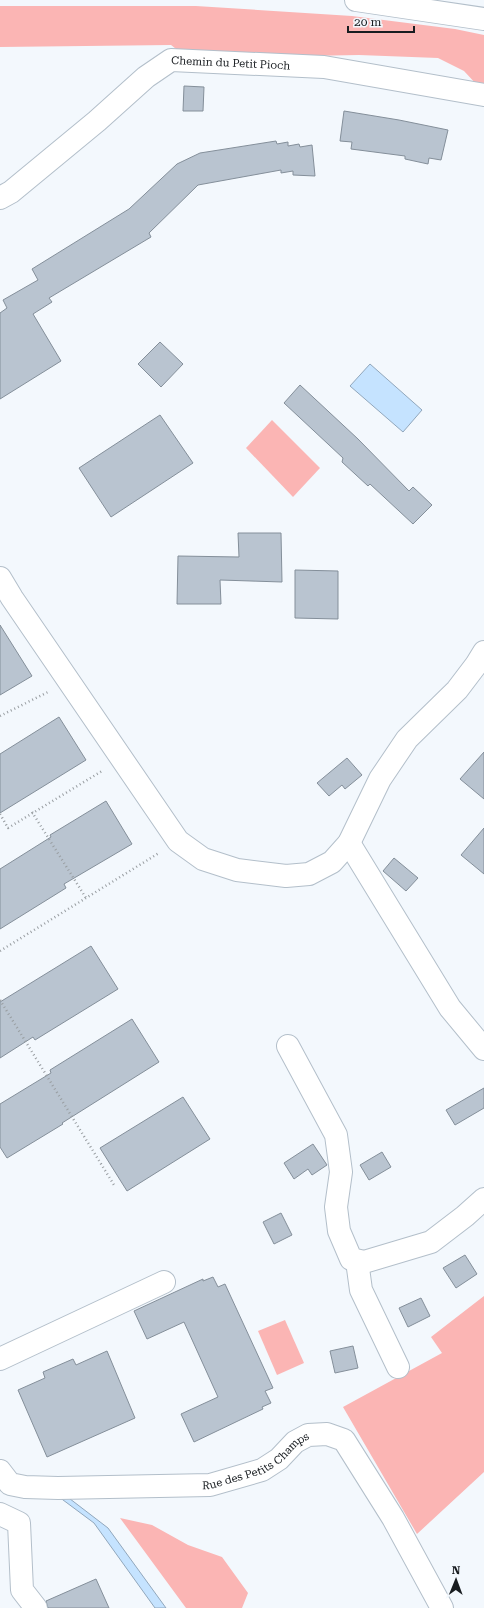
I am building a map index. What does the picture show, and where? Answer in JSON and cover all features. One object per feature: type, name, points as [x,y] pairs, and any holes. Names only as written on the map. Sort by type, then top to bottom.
[{"type":"main road","points":[[356,0],[484,19]]},
{"type":"main road","name":"Chemin du Petit Pioch","points":[[0,198],[11,192],[91,126],[146,77],[171,60],[324,67],[484,95]]},
{"type":"main road","points":[[0,578],[12,598],[178,841],[203,859],[237,870],[286,876],[309,874],[332,862],[349,843],[380,779],[407,738],[457,690],[481,663]]},
{"type":"main road","points":[[349,843],[450,1008],[484,1049]]},
{"type":"main road","points":[[288,1046],[336,1135],[340,1172],[336,1207],[340,1231],[351,1259],[364,1262],[431,1242],[465,1216],[484,1199]]},
{"type":"main road","points":[[357,1261],[361,1290],[398,1367]]},
{"type":"main road","points":[[0,1359],[164,1282]]},
{"type":"main road","name":"Rue des Petits Champs","points":[[0,1471],[10,1484],[25,1487],[58,1488],[210,1485],[262,1470],[279,1459],[295,1442],[308,1435],[327,1434],[344,1440],[393,1518],[442,1608]]},
{"type":"main road","points":[[0,1514],[19,1522],[22,1590],[36,1608]]},
{"type":"path","points":[[0,716],[69,681]]},
{"type":"path","points":[[0,814],[8,828],[32,812],[122,759]]},
{"type":"path","points":[[32,812],[86,898]]},
{"type":"path","points":[[0,951],[178,841]]},
{"type":"path","points":[[0,1000],[114,1185]]},
{"type":"shaded area","points":[[0,6],[196,6],[352,16],[455,29],[484,35],[484,87],[478,86],[464,71],[438,58],[180,52],[171,45],[0,47]]},
{"type":"shaded area","points":[[272,420],[320,468],[293,497],[246,448]]},
{"type":"shaded area","points":[[484,1296],[484,1472],[417,1534],[343,1407],[442,1353],[431,1337]]},
{"type":"shaded area","points":[[285,1320],[304,1363],[277,1375],[258,1331]]},
{"type":"shaded area","points":[[120,1518],[152,1525],[188,1545],[222,1557],[248,1593],[242,1608],[186,1608]]},
{"type":"water","points":[[370,364],[422,410],[403,432],[350,386]]},
{"type":"water","points":[[51,1491],[61,1492],[108,1528],[166,1608],[155,1608],[94,1523]]},
{"type":"building","points":[[184,86],[204,87],[203,111],[183,111]]},
{"type":"building","points":[[344,111],[448,130],[441,160],[429,158],[428,164],[405,159],[405,156],[351,149],[352,142],[340,141]]},
{"type":"building","points":[[276,141],[277,144],[288,142],[288,146],[299,144],[300,147],[312,145],[315,176],[293,175],[293,171],[281,173],[281,170],[198,185],[149,233],[151,237],[49,298],[52,302],[33,314],[61,361],[0,399],[0,313],[7,308],[3,300],[38,280],[32,269],[129,209],[177,164],[200,153]]},
{"type":"building","points":[[160,342],[183,364],[161,387],[138,364]]},
{"type":"building","points":[[300,385],[358,439],[409,491],[413,487],[432,505],[413,524],[370,484],[368,486],[342,462],[343,458],[284,403]]},
{"type":"building","points":[[160,415],[193,463],[111,517],[79,468]]},
{"type":"building","points":[[238,533],[281,533],[282,582],[220,580],[221,604],[177,604],[178,556],[239,557]]},
{"type":"building","points":[[295,570],[338,571],[338,619],[295,618]]},
{"type":"building","points":[[0,625],[32,676],[0,695]]},
{"type":"building","points":[[59,717],[86,760],[0,813],[0,754]]},
{"type":"building","points":[[484,752],[484,799],[460,779]]},
{"type":"building","points":[[347,758],[362,775],[345,789],[342,785],[329,796],[317,783]]},
{"type":"building","points":[[106,801],[132,844],[64,884],[66,888],[0,929],[0,869],[51,837],[50,835]]},
{"type":"building","points":[[484,828],[484,874],[461,855]]},
{"type":"building","points":[[394,858],[418,878],[406,891],[383,871]]},
{"type":"building","points":[[91,946],[118,989],[35,1040],[33,1037],[0,1058],[0,1002]]},
{"type":"building","points":[[132,1019],[159,1062],[7,1158],[0,1147],[0,1104],[51,1073],[50,1070]]},
{"type":"building","points":[[484,1088],[484,1108],[455,1125],[446,1110]]},
{"type":"building","points":[[183,1097],[210,1139],[127,1191],[100,1148]]},
{"type":"building","points":[[313,1144],[327,1165],[312,1175],[308,1169],[294,1179],[284,1163]]},
{"type":"building","points":[[382,1152],[391,1167],[369,1180],[360,1165]]},
{"type":"building","points":[[281,1213],[292,1235],[274,1244],[263,1222]]},
{"type":"building","points":[[465,1255],[477,1274],[456,1288],[443,1268]]},
{"type":"building","points":[[213,1277],[218,1287],[225,1284],[273,1388],[265,1391],[271,1403],[262,1407],[263,1409],[194,1442],[181,1414],[218,1397],[184,1322],[147,1339],[134,1311],[203,1279],[203,1281]]},
{"type":"building","points":[[421,1298],[430,1316],[408,1327],[399,1308]]},
{"type":"building","points":[[353,1346],[358,1368],[335,1373],[330,1351]]},
{"type":"building","points":[[107,1351],[135,1418],[47,1457],[18,1390],[45,1378],[43,1372],[73,1359],[76,1365]]},
{"type":"building","points":[[96,1579],[109,1608],[48,1608],[46,1601]]}]
